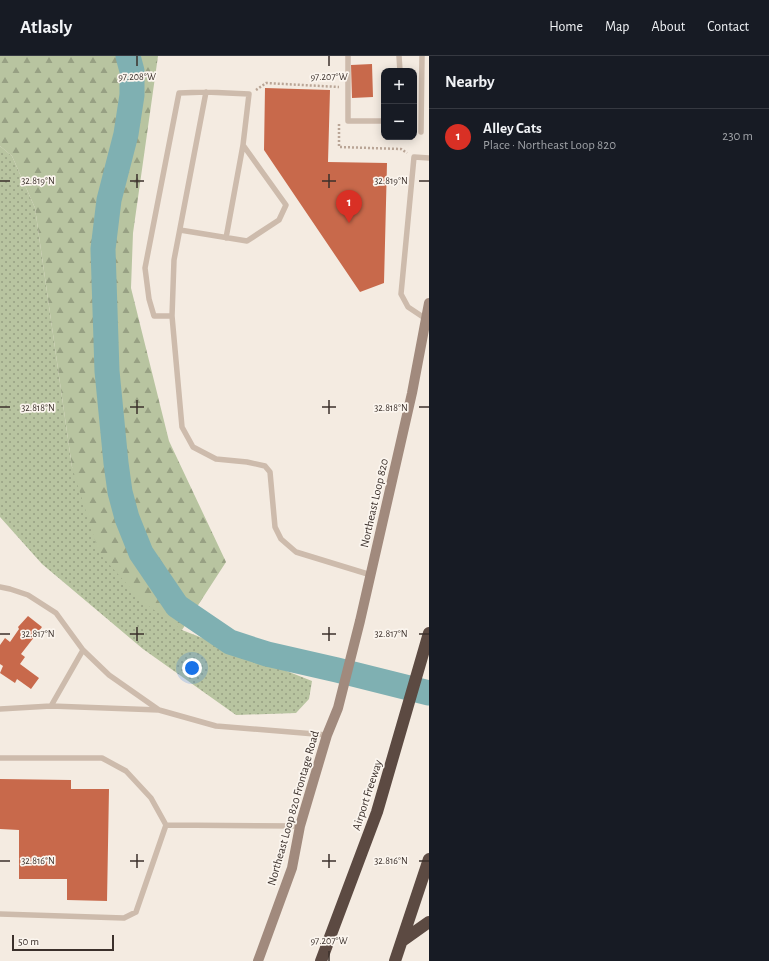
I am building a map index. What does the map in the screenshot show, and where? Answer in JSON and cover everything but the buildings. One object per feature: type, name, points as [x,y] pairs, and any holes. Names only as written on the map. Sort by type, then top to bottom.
[{"type":"highway","name":"Airport Freeway","points":[[321,961],[377,812],[428,637]]},
{"type":"highway","points":[[395,961],[429,859]]},
{"type":"highway","points":[[402,942],[429,922]]},
{"type":"main road","name":"Northeast Loop 820","points":[[338,708],[360,621],[412,393],[429,303]]},
{"type":"main road","name":"Northeast Loop 820 Frontage Road","points":[[258,961],[292,868],[300,826],[328,735],[338,708]]},
{"type":"lane","points":[[348,56],[348,121],[381,121]]},
{"type":"lane","points":[[400,56],[400,68]]},
{"type":"lane","points":[[420,132],[422,56]]},
{"type":"lane","points":[[206,92],[174,260],[172,316],[182,427],[193,447],[216,459],[248,462],[264,466],[270,472],[275,527],[281,539],[296,552],[370,575]]},
{"type":"lane","points":[[172,316],[154,316],[149,299],[145,268],[179,93],[206,92],[249,94],[243,145],[226,238]]},
{"type":"lane","points":[[180,230],[246,242],[279,220],[286,205],[243,145]]},
{"type":"lane","points":[[426,319],[408,306],[401,294],[414,157],[429,158]]},
{"type":"lane","points":[[0,587],[28,595],[56,613],[83,650],[109,675],[159,710]]},
{"type":"lane","points":[[50,706],[83,650]]},
{"type":"lane","points":[[0,709],[50,706],[159,710],[216,726],[328,735]]},
{"type":"lane","points":[[0,758],[102,758],[126,771],[151,798],[166,825],[136,912],[124,918],[0,914]]},
{"type":"lane","points":[[166,825],[300,826]]},
{"type":"path","points":[[249,94],[266,84],[339,86],[339,94]]},
{"type":"path","points":[[339,117],[339,147],[401,149],[414,157]]},
{"type":"green space","points":[[0,56],[158,56],[133,233],[131,288],[169,441],[226,562],[182,630],[143,602],[99,553],[72,467],[35,208],[12,156],[0,146]]},
{"type":"green space","points":[[0,146],[12,156],[35,208],[72,467],[182,630],[312,681],[309,699],[296,713],[236,715],[143,649],[42,564],[0,517]]},
{"type":"waterway","points":[[128,56],[132,71],[132,95],[126,134],[109,200],[103,249],[107,371],[116,463],[120,492],[127,518],[141,553],[177,606],[230,642],[267,654],[429,693]]},
{"type":"place","name":"Alley Cats","points":[[349,223]]}]
